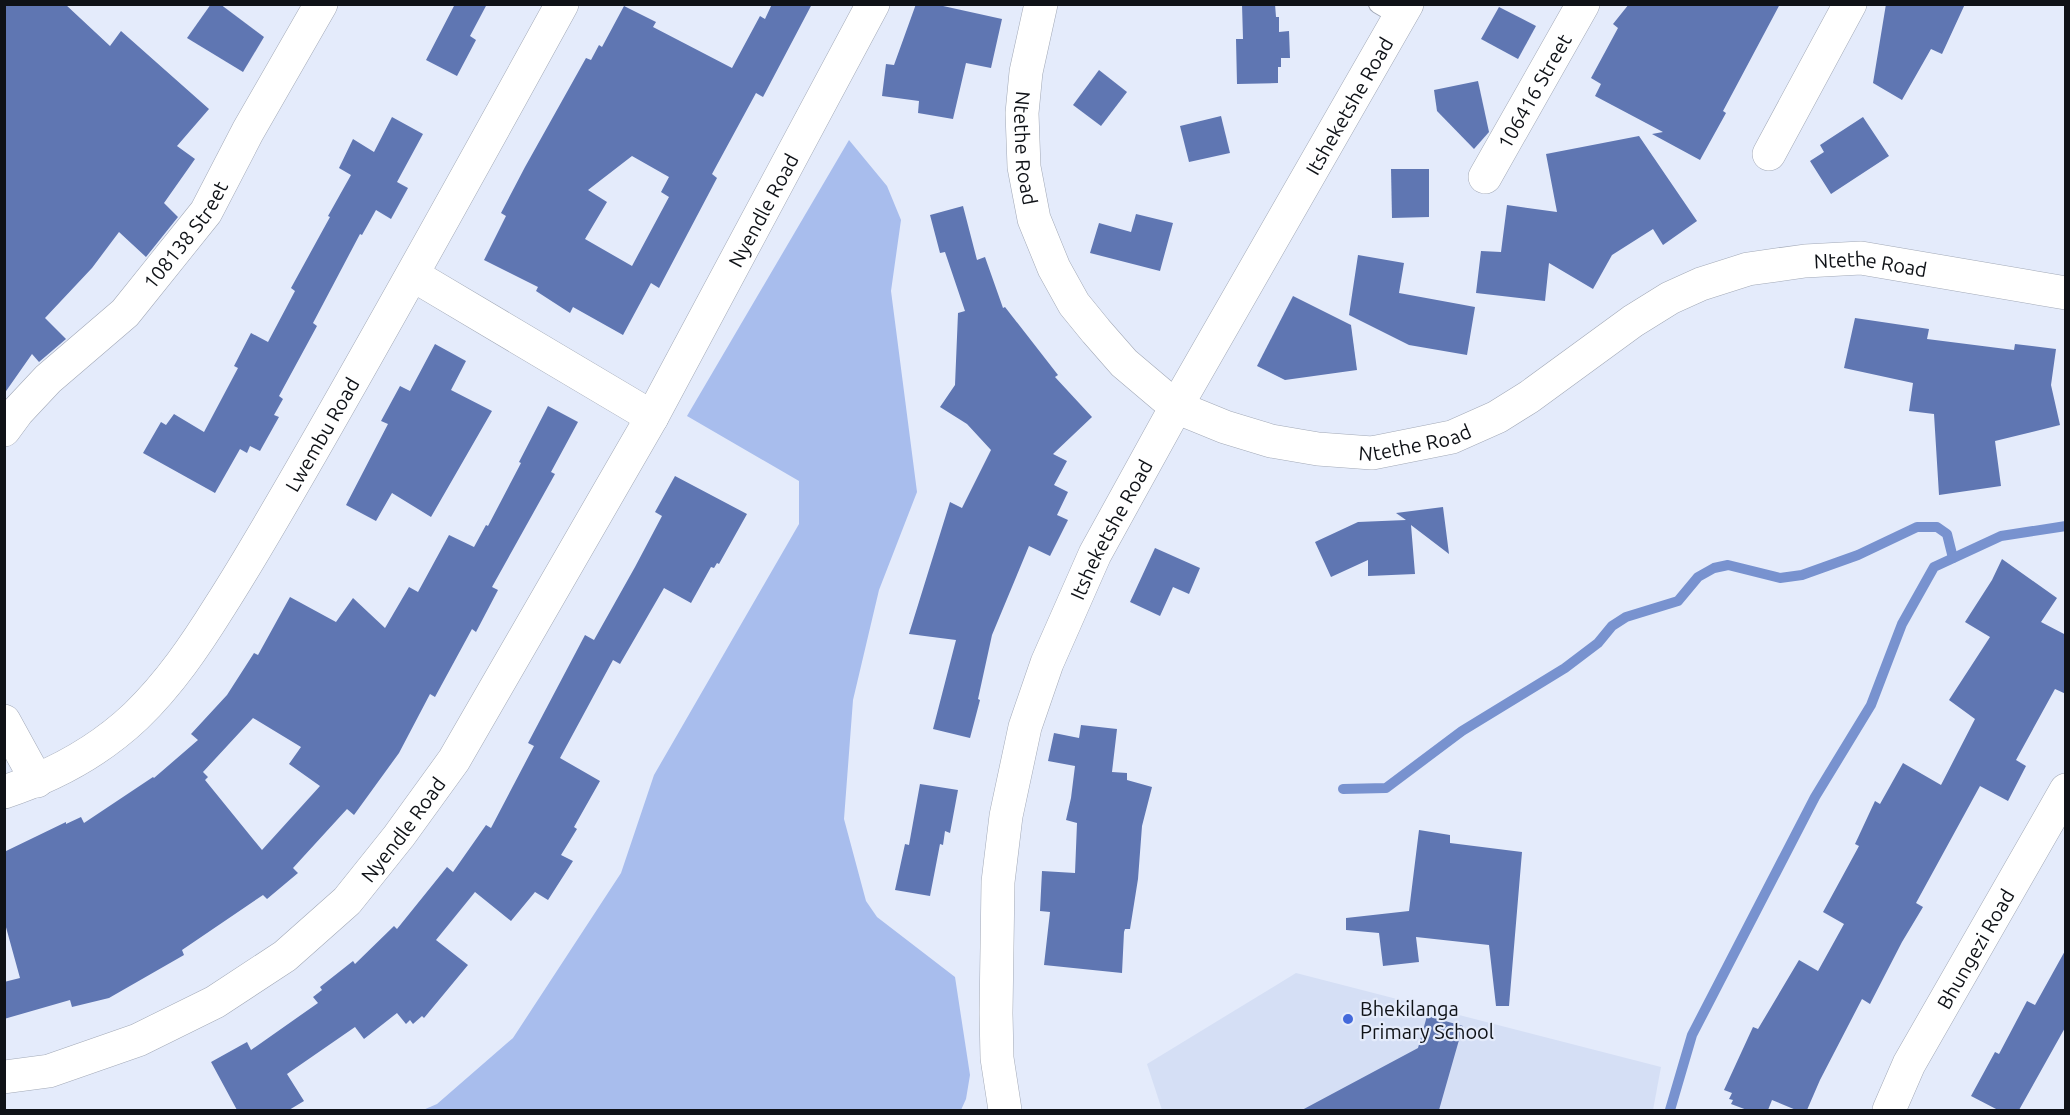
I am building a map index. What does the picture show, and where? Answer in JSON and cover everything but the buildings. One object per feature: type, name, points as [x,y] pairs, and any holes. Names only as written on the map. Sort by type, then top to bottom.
[{"type":"street","name":"108138 Street","points":[[4,430],[18,411],[48,379],[125,313],[206,212],[248,131],[321,4]]},
{"type":"street","name":"Lwembu Road","points":[[4,792],[37,781],[72,763],[106,741],[135,716],[167,682],[197,643],[243,571],[413,275],[562,4]]},
{"type":"street","name":"Nyendle Road","points":[[4,1077],[50,1071],[138,1040],[215,1002],[285,956],[347,901],[399,836],[454,760],[652,417],[873,4]]},
{"type":"street","name":"Ntethe Road","points":[[1041,4],[1026,72],[1022,112],[1024,167],[1034,219],[1054,268],[1074,304],[1124,363],[1176,407],[1225,428],[1272,441],[1318,449],[1372,453],[1452,437],[1497,417],[1529,397],[1633,321],[1670,298],[1701,284],[1748,269],[1806,261],[1861,258],[2066,292]]},
{"type":"street","name":"106416 Street","points":[[1485,177],[1583,4]]},
{"type":"street","points":[[1769,154],[1850,4]]},
{"type":"street","name":"Itsheketshe Road","points":[[1005,1110],[996,1047],[998,882],[1006,816],[1025,727],[1047,663],[1095,554],[1395,9]]},
{"type":"street","points":[[413,275],[652,417]]},
{"type":"street","points":[[4,721],[37,781]]},
{"type":"street","name":"Bhungezi Road","points":[[1888,1110],[1909,1064],[2066,790]]},
{"type":"shaded area","points":[[849,140],[887,186],[901,220],[891,291],[917,492],[879,590],[853,700],[844,819],[866,901],[877,917],[955,977],[970,1075],[966,1099],[961,1110],[423,1110],[437,1104],[513,1038],[621,873],[654,775],[799,524],[799,481],[687,416]]},
{"type":"shaded area","name":"Bhekilanga Primary School","points":[[1296,973],[1661,1067],[1653,1110],[1162,1110],[1147,1064]]},
{"type":"waterway","points":[[1670,1110],[1692,1035],[1815,797],[1871,705],[1902,624],[1934,567],[2001,536],[2066,526]]},
{"type":"waterway","points":[[1343,789],[1386,788],[1462,731],[1565,668],[1598,643],[1612,626],[1626,617],[1678,601],[1698,577],[1714,568],[1728,565],[1780,578],[1802,575],[1858,555],[1917,527],[1937,527],[1947,534],[1953,558]]},
{"type":"place","name":"Bhekilanga Primary School","points":[[1348,1019]]}]
